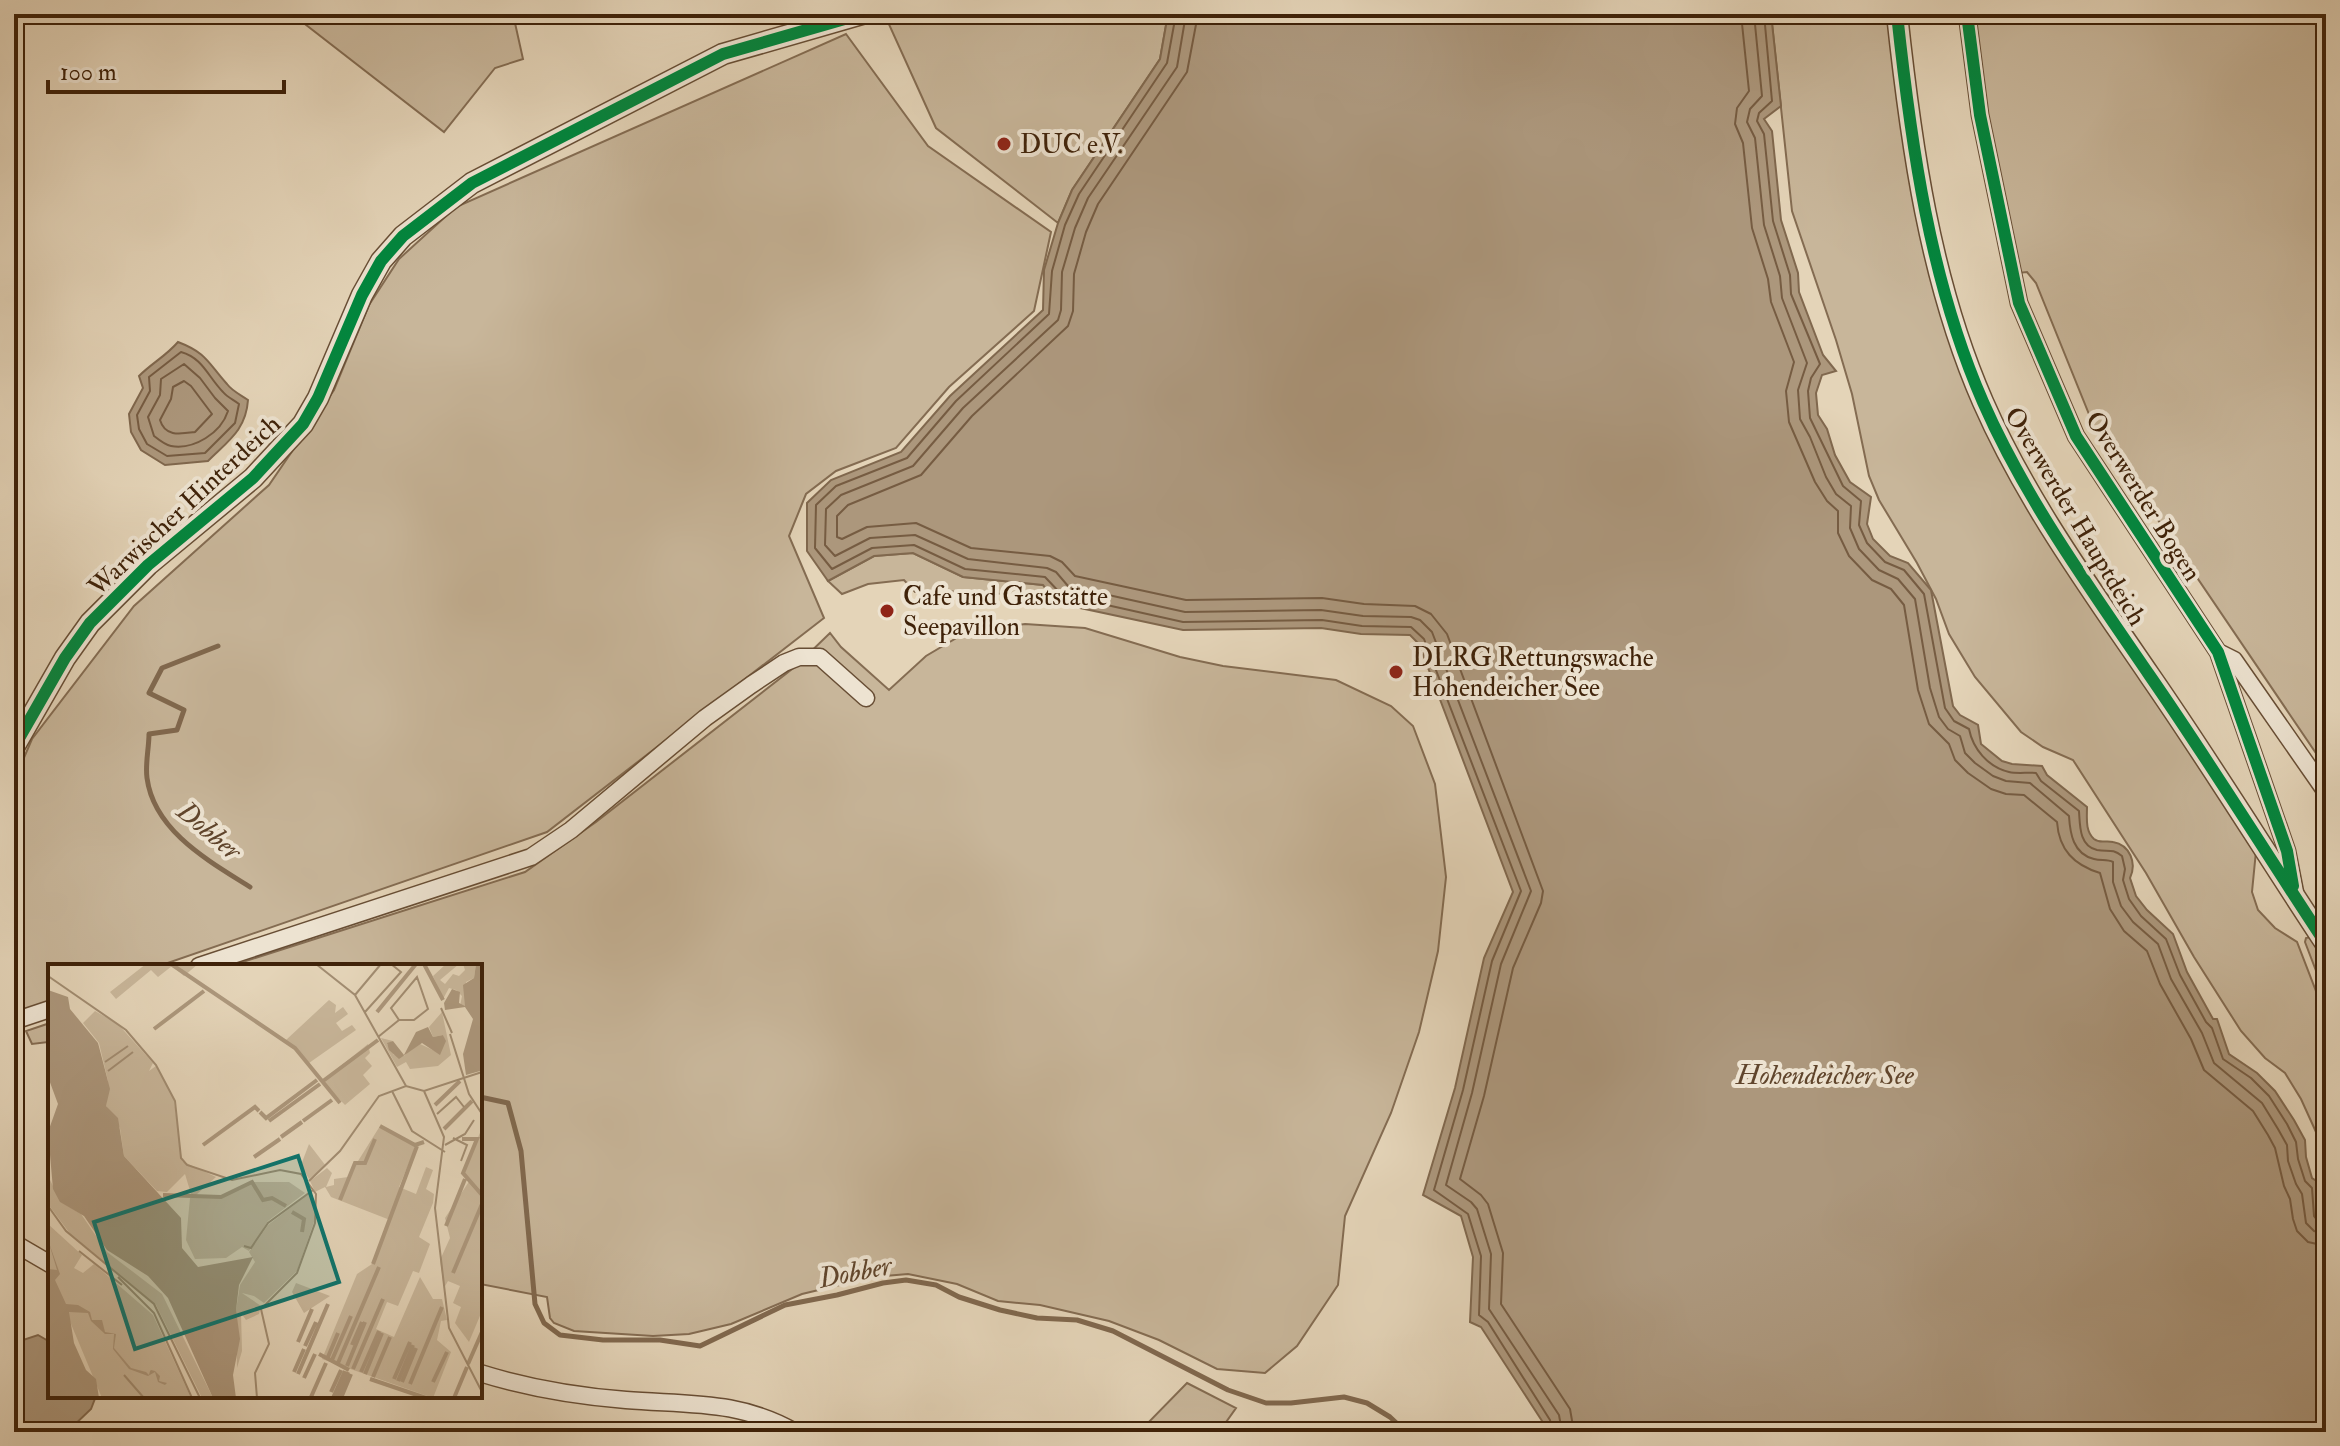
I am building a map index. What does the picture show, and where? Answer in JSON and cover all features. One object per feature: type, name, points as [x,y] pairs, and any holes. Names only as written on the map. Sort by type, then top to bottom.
[{"type":"street","name":"Warwischer Hinterdeich","points":[[14,747],[65,658],[98,614],[148,565],[253,478],[303,424],[318,398],[362,295],[381,261],[403,236],[472,183],[723,54],[862,14]]},
{"type":"street","name":"Overwerder Hauptdeich","points":[[1897,14],[1924,203],[1959,336],[1982,400],[2011,461],[2088,586],[2216,773],[2326,944]]},
{"type":"street","name":"Overwerder Bogen","points":[[1967,14],[1980,115],[2019,303],[2076,436],[2218,652],[2287,851],[2296,898]]},
{"type":"street","name":"Overwerder Bogen","points":[[2218,652],[2234,660],[2326,792]]},
{"type":"street","points":[[205,964],[531,857],[571,830],[705,718],[784,663],[799,657],[820,657],[866,698]]},
{"type":"street","points":[[14,1021],[48,1010]]},
{"type":"street","points":[[14,1243],[48,1263]]},
{"type":"street","points":[[482,1374],[517,1385],[595,1397],[741,1409],[767,1417],[795,1432]]},
{"type":"shaded area","points":[[292,14],[513,14],[523,59],[495,68],[444,132]]},
{"type":"shaded area","points":[[892,14],[1083,14],[1083,17],[1121,18],[1123,14],[1168,14],[1160,59],[1072,190],[1058,223],[936,128],[887,20]]},
{"type":"shaded area","points":[[1771,14],[1890,14],[1966,380],[2256,851],[2252,892],[2258,910],[2275,928],[2297,942],[2321,1004],[2326,1003],[2326,1154],[2301,1099],[2285,1073],[2265,1058],[2241,1031],[2146,873],[2073,760],[2043,747],[2021,732],[1975,677],[1949,634],[1936,599],[1917,563],[1879,500],[1869,476],[1852,394],[1836,340],[1792,211]]},
{"type":"shaded area","points":[[1975,14],[2326,14],[2326,768],[2093,424],[2036,283],[2027,272],[2018,273],[1986,114]]},
{"type":"shaded area","points":[[846,34],[928,146],[1051,232],[1034,311],[949,387],[896,448],[836,471],[806,494],[789,536],[824,618],[547,832],[165,964],[48,964],[48,1005],[14,1016],[14,781],[32,739],[134,606],[269,485],[334,390],[369,305],[399,259],[456,207]]},
{"type":"shaded area","points":[[913,553],[963,577],[1043,585],[1052,596],[915,592],[904,580],[868,584],[842,594],[828,581],[874,556]]},
{"type":"shaded area","points":[[1025,624],[1085,628],[1180,657],[1223,666],[1336,680],[1391,706],[1413,726],[1435,784],[1446,877],[1438,951],[1419,1032],[1391,1113],[1345,1216],[1338,1285],[1297,1346],[1265,1373],[1217,1369],[1159,1340],[1109,1321],[1040,1305],[998,1301],[957,1284],[908,1274],[873,1277],[802,1294],[731,1324],[689,1334],[653,1336],[574,1331],[554,1323],[550,1318],[547,1297],[482,1284],[482,964],[236,964],[525,872],[596,822],[796,666],[830,633],[841,647],[889,690],[926,656],[965,633]]},
{"type":"shaded area","points":[[2311,937],[2326,957],[2326,997],[2305,942],[2306,938]]},
{"type":"shaded area","points":[[48,1024],[48,1042],[32,1044],[26,1031]]},
{"type":"shaded area","points":[[1187,1383],[1236,1408],[1219,1432],[1127,1432],[1146,1425]]},
{"type":"water","name":"Hohendeicher See","points":[[1168,14],[1771,14],[1781,106],[1764,119],[1772,131],[1781,220],[1798,273],[1799,292],[1823,355],[1836,371],[1822,375],[1816,393],[1818,415],[1850,482],[1871,497],[1867,524],[1873,539],[1890,556],[1908,563],[1931,590],[1953,706],[1960,715],[1978,725],[1981,744],[2002,761],[2042,766],[2047,775],[2087,807],[2088,828],[2094,839],[2119,844],[2128,851],[2133,866],[2130,878],[2136,896],[2173,934],[2187,972],[2213,1019],[2217,1019],[2229,1054],[2257,1073],[2275,1091],[2305,1140],[2306,1157],[2312,1178],[2318,1182],[2326,1222],[2326,1432],[1544,1432],[1544,1424],[1481,1327],[1470,1322],[1473,1257],[1461,1216],[1423,1195],[1455,1088],[1484,958],[1513,892],[1419,644],[1410,635],[1361,634],[1321,628],[1183,630],[1057,603],[1043,585],[963,577],[913,553],[874,556],[828,581],[807,551],[807,503],[831,480],[901,452],[950,396],[1043,310],[1044,270],[1058,223],[1072,190],[1160,59]]},
{"type":"water","points":[[178,342],[201,355],[234,391],[248,400],[247,410],[240,427],[208,461],[165,465],[141,450],[131,432],[129,414],[143,388],[139,376]]},
{"type":"water","points":[[38,1335],[48,1341],[48,1398],[95,1398],[91,1409],[67,1432],[14,1432],[14,1343]]},
{"type":"waterway","name":"Dobber","points":[[218,646],[162,668],[149,693],[184,710],[177,730],[149,734],[147,778],[160,814],[172,829],[201,855],[250,887]]},
{"type":"waterway","name":"Dobber","points":[[482,1097],[508,1103],[521,1151],[535,1304],[544,1323],[560,1335],[603,1340],[660,1340],[700,1346],[785,1305],[906,1280],[936,1285],[959,1297],[1000,1310],[1037,1318],[1077,1320],[1113,1331],[1228,1390],[1266,1403],[1344,1397],[1367,1403],[1390,1417],[1406,1432]]},
{"type":"cycle path","points":[[14,747],[65,658],[90,623],[148,565],[253,478],[303,424],[318,398],[362,295],[381,261],[403,236],[472,183],[723,54],[862,14]]},
{"type":"cycle path","points":[[1897,14],[1925,212],[1949,309],[1983,402],[2019,474],[2060,543],[2195,742],[2326,944]]},
{"type":"cycle path","points":[[1967,14],[1980,115],[2019,303],[2076,436],[2218,652],[2287,851],[2293,886]]},
{"type":"place","name":"DUC e.V.","points":[[1004,144]]},
{"type":"place","name":"Cafe und Gaststätte Seepavillon","points":[[887,611]]},
{"type":"place","name":"DLRG Rettungswache Hohendeicher See","points":[[1396,672]]}]
